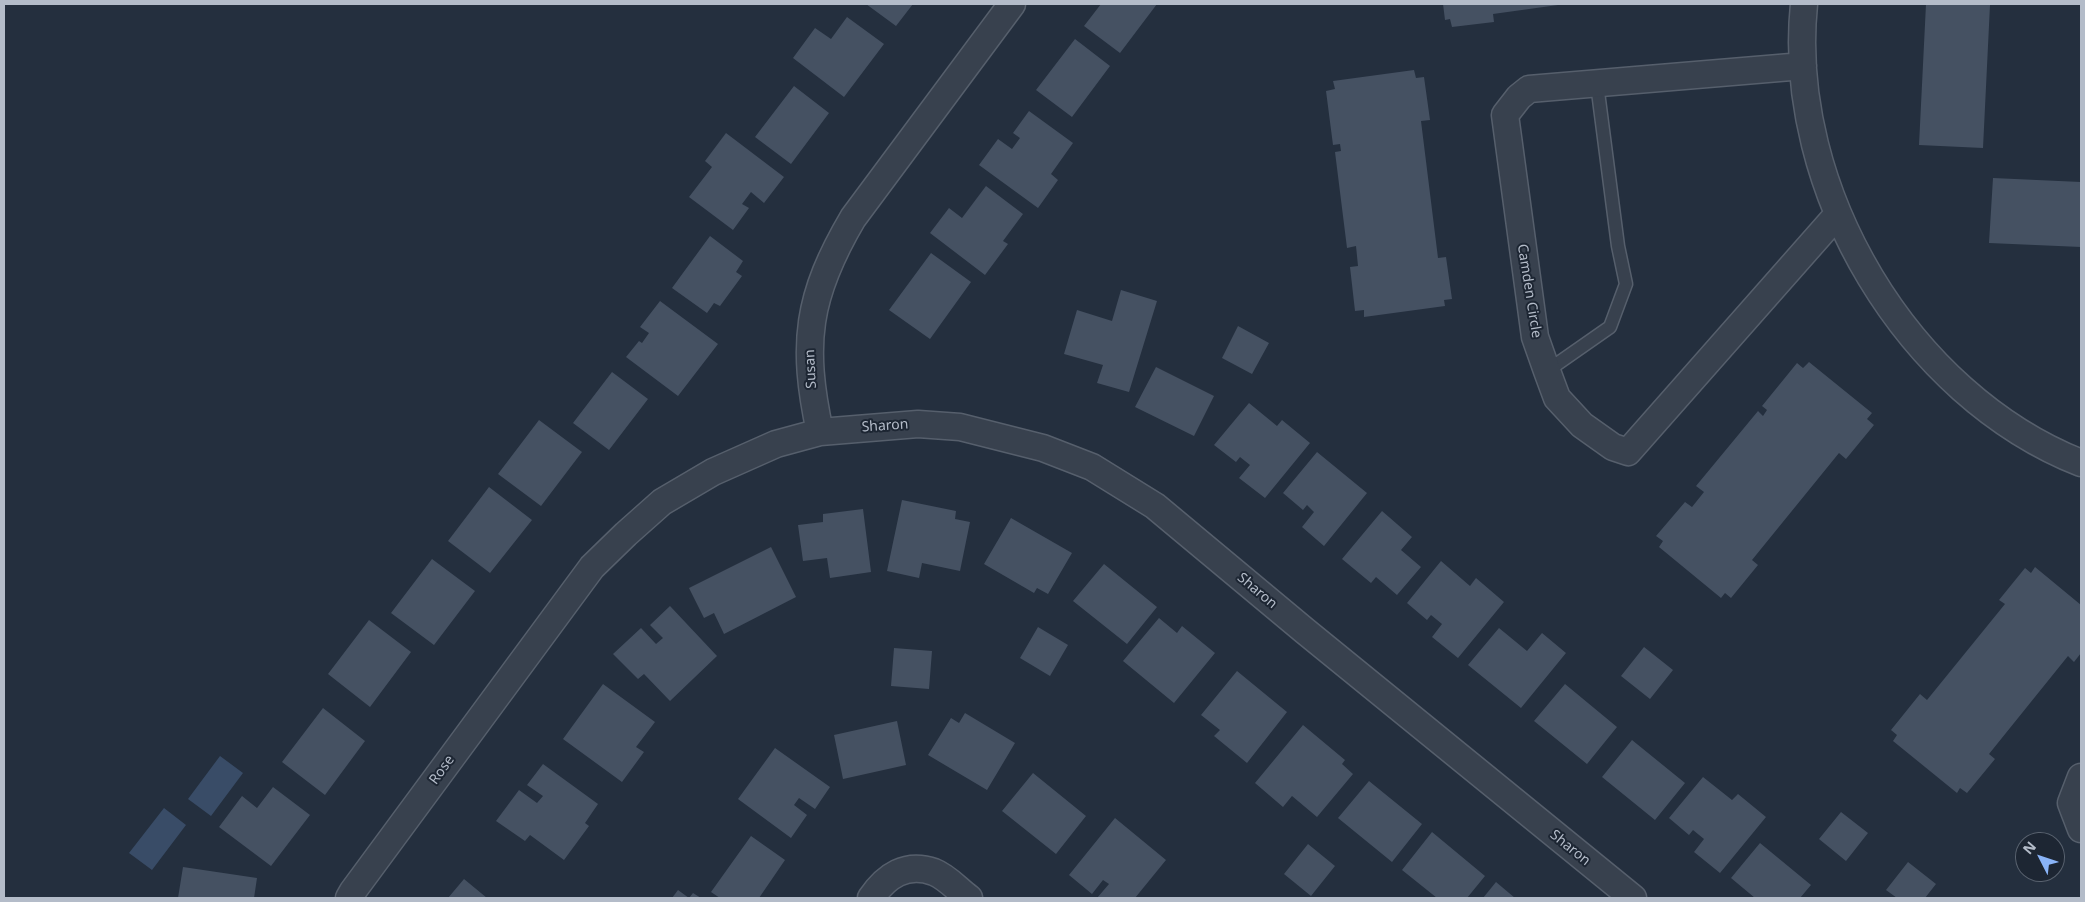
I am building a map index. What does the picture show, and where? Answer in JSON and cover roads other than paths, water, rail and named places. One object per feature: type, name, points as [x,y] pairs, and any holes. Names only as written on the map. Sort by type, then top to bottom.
[{"type":"street","name":"Susan","points":[[820,432],[812,395],[808,349],[811,320],[817,294],[834,250],[853,218],[1012,4]]},
{"type":"street","points":[[1804,4],[1803,66],[1809,112],[1821,164],[1838,214],[1861,262],[1889,307],[1931,359],[1970,395],[2012,428],[2054,452],[2081,463]]},
{"type":"street","name":"Camden Circle","points":[[1803,66],[1529,89],[1519,96],[1505,115],[1535,337],[1557,398],[1582,426],[1613,447],[1628,452],[1838,214]]},
{"type":"street","name":"Sharon","points":[[820,432],[890,425],[918,424],[960,427],[1042,448],[1092,467],[1155,506],[1305,631],[1633,898]]},
{"type":"street","name":"Rose","points":[[349,898],[535,642],[592,567],[662,502],[713,472],[776,444],[820,432]]},
{"type":"street","points":[[2081,777],[2071,803],[2081,829]]},
{"type":"street","points":[[871,898],[881,883],[898,872],[918,868],[934,872],[968,898]]},
{"type":"lane","points":[[1547,371],[1610,327],[1626,284],[1618,246],[1597,84]]},
{"type":"water","points":[[220,756],[243,773],[211,816],[188,799]]},
{"type":"water","points":[[164,808],[186,825],[152,870],[129,853]]}]
